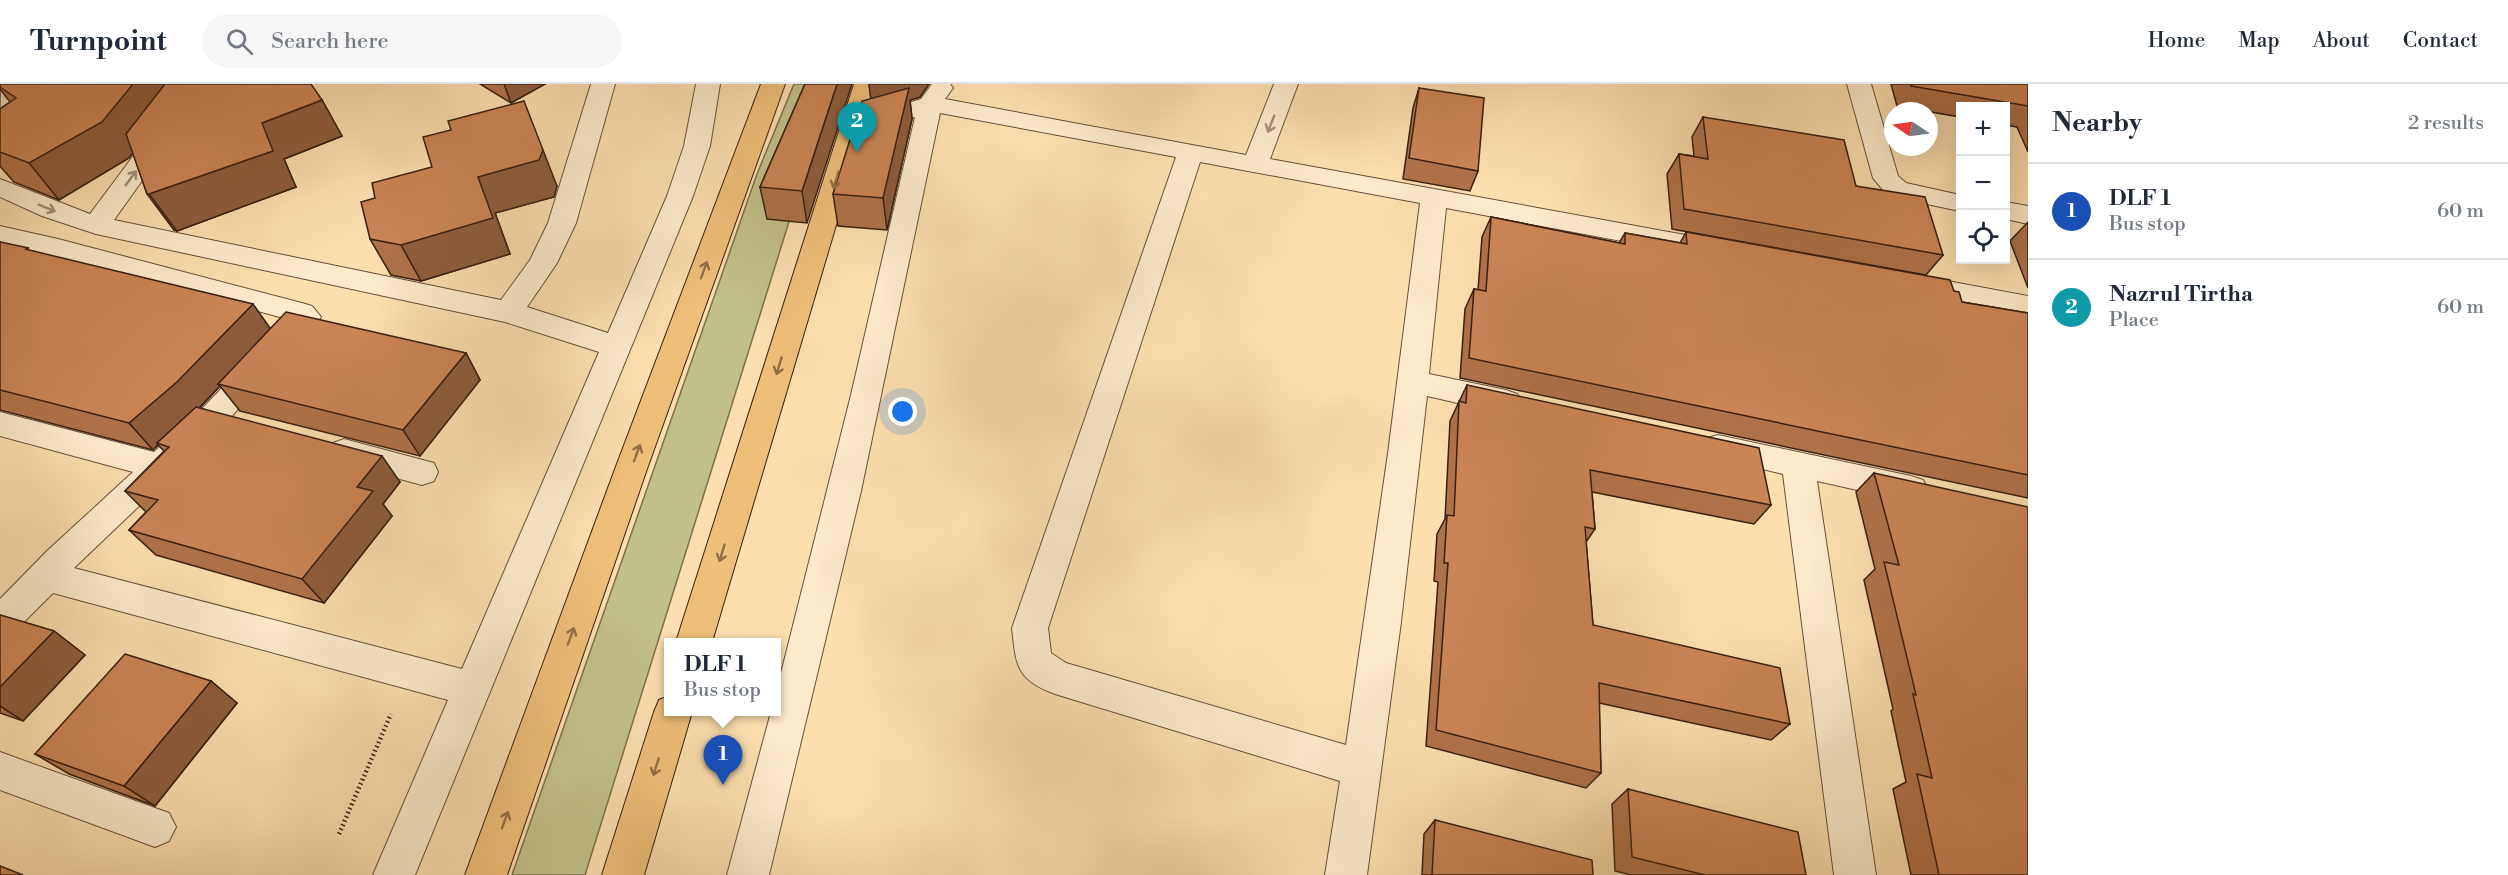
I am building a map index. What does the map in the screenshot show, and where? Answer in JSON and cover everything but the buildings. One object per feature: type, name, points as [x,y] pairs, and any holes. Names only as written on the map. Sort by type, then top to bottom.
[{"type":"main road","points":[[486,875],[631,469],[773,84]]},
{"type":"main road","points":[[695,638],[866,84]]},
{"type":"main road","points":[[623,875],[671,716]]},
{"type":"street","points":[[0,141],[12,84]]},
{"type":"street","points":[[96,225],[172,121],[203,84]]},
{"type":"street","points":[[508,312],[543,263],[562,223],[603,84]]},
{"type":"street","points":[[394,875],[680,195],[697,146],[708,84]]},
{"type":"street","points":[[1255,165],[1286,84]]},
{"type":"street","points":[[1859,84],[1886,178],[1897,190],[1956,202]]},
{"type":"street","points":[[748,875],[811,636],[937,94]]},
{"type":"street","points":[[852,128],[937,94],[1190,153],[1737,253]]},
{"type":"street","points":[[1190,153],[1030,628],[1034,661],[1055,676],[1362,769]]},
{"type":"street","points":[[0,187],[51,210],[96,225],[508,312],[618,347]]},
{"type":"street","points":[[1346,875],[1414,382],[1434,198]]},
{"type":"street","points":[[2010,212],[2028,215]]},
{"type":"street","points":[[0,235],[69,251],[305,315],[305,319],[212,418],[162,467],[58,561],[50,574],[0,622]]},
{"type":"street","points":[[1888,281],[2028,306]]},
{"type":"street","points":[[1414,382],[1530,407]]},
{"type":"street","points":[[212,418],[245,427]]},
{"type":"street","points":[[0,424],[162,467]]},
{"type":"street","points":[[1693,442],[1936,494]]},
{"type":"street","points":[[311,444],[422,472]]},
{"type":"street","points":[[1798,464],[1855,875]]},
{"type":"street","points":[[50,574],[54,578],[471,688]]},
{"type":"street","points":[[0,771],[155,827]]},
{"type":"path","points":[[339,834],[391,714]]},
{"type":"shaded area","points":[[794,84],[832,84],[585,875],[512,875],[757,174]]},
{"type":"place","name":"Nazrul Tirtha","points":[[857,152]]},
{"type":"place","name":"DLF 1","points":[[723,785]]}]
